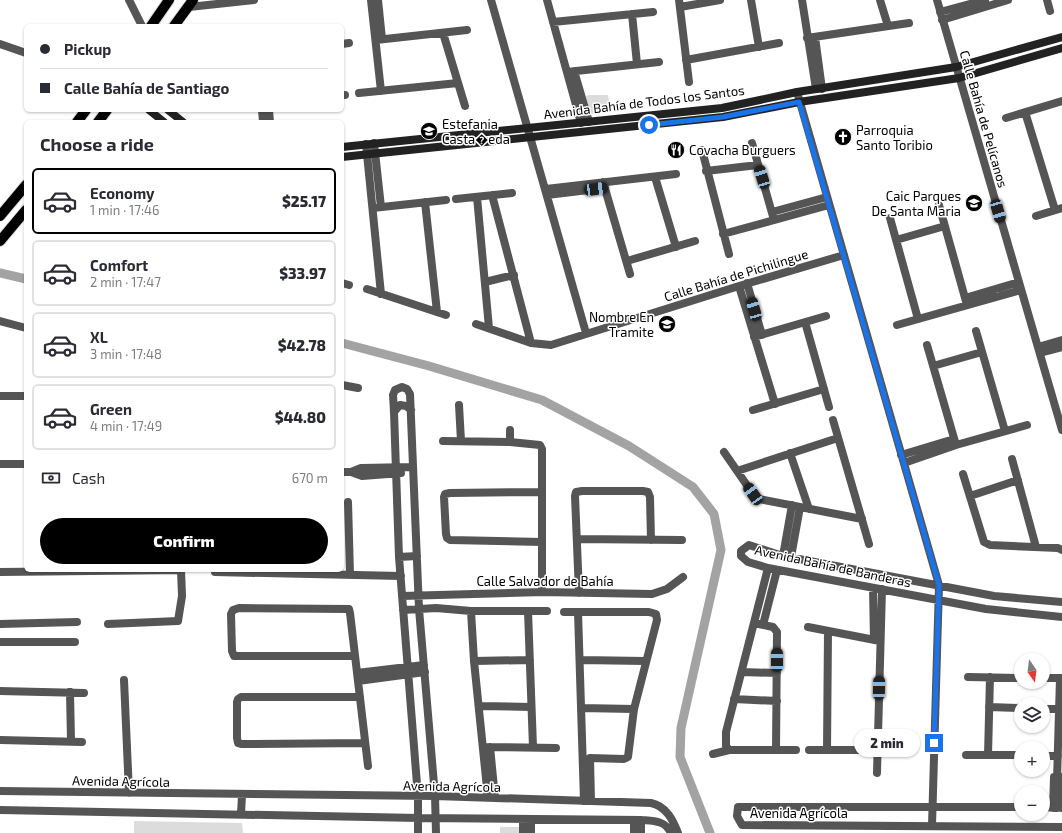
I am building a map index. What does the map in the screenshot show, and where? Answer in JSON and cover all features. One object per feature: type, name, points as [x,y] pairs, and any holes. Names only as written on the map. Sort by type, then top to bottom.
[{"type":"main road","points":[[152,24],[169,0]]},
{"type":"main road","points":[[176,24],[191,4]]},
{"type":"main road","points":[[0,216],[24,187]]},
{"type":"main road","points":[[0,241],[24,212]]},
{"type":"street","points":[[130,0],[141,24]]},
{"type":"street","points":[[191,4],[254,0]]},
{"type":"street","points":[[371,0],[379,40]]},
{"type":"street","points":[[378,0],[381,91]]},
{"type":"street","points":[[491,0],[586,334]]},
{"type":"street","points":[[547,0],[585,122]]},
{"type":"street","points":[[689,82],[686,60],[683,3],[720,0]]},
{"type":"street","points":[[751,0],[759,47]]},
{"type":"street","points":[[802,0],[811,38],[819,89]]},
{"type":"street","points":[[880,0],[888,26]]},
{"type":"street","name":"Calle Bahía de Pelícanos","points":[[937,0],[1039,350],[1058,403],[1062,430]]},
{"type":"street","points":[[941,16],[984,0]]},
{"type":"street","points":[[941,16],[1008,0]]},
{"type":"street","points":[[1047,0],[1050,11]]},
{"type":"street","points":[[553,22],[653,12]]},
{"type":"street","points":[[632,14],[637,64]]},
{"type":"street","points":[[811,38],[909,23]]},
{"type":"street","points":[[379,40],[467,30]]},
{"type":"street","points":[[443,33],[465,106]]},
{"type":"street","name":"Avenida Bahía de Todos los Santos","points":[[344,147],[722,108],[797,92],[956,68],[1062,37]]},
{"type":"street","points":[[686,60],[778,43]]},
{"type":"street","points":[[0,44],[24,52]]},
{"type":"street","name":"Avenida Bahía de Todos los Santos","points":[[344,156],[530,138],[723,117],[799,102],[959,78],[1062,48]]},
{"type":"street","points":[[570,72],[659,62]]},
{"type":"street","points":[[359,93],[458,83]]},
{"type":"street","points":[[797,92],[939,585],[932,826]]},
{"type":"street","points":[[1006,118],[1062,100]]},
{"type":"street","points":[[152,112],[162,120]]},
{"type":"street","points":[[170,112],[180,120]]},
{"type":"street","points":[[1025,112],[1059,209],[1036,216]]},
{"type":"street","points":[[752,143],[773,216]]},
{"type":"street","points":[[370,144],[377,207],[381,294]]},
{"type":"street","points":[[702,150],[706,171],[729,254]]},
{"type":"street","points":[[706,171],[758,165]]},
{"type":"street","points":[[546,192],[676,174]]},
{"type":"street","points":[[655,176],[676,247]]},
{"type":"street","points":[[604,185],[630,274]]},
{"type":"street","points":[[456,199],[512,193]]},
{"type":"street","points":[[492,195],[531,343]]},
{"type":"street","points":[[477,197],[489,328]]},
{"type":"street","points":[[377,207],[446,200]]},
{"type":"street","points":[[723,234],[773,216],[828,201]]},
{"type":"street","points":[[425,202],[437,312]]},
{"type":"street","points":[[939,205],[966,302]]},
{"type":"street","points":[[890,218],[918,320]]},
{"type":"street","points":[[896,240],[945,226]]},
{"type":"street","points":[[627,261],[695,241]]},
{"type":"street","name":"Calle Bahía de Pichilingue","points":[[476,324],[531,343],[550,345],[844,255]]},
{"type":"street","points":[[485,282],[514,275]]},
{"type":"street","points":[[743,285],[758,336],[775,404]]},
{"type":"street","points":[[897,326],[918,320],[966,302],[1020,286]]},
{"type":"street","points":[[368,289],[446,315]]},
{"type":"street","points":[[758,336],[826,316]]},
{"type":"street","points":[[0,321],[24,327]]},
{"type":"street","points":[[805,322],[829,407]]},
{"type":"street","points":[[976,331],[1005,431]]},
{"type":"street","points":[[1039,350],[1062,340]]},
{"type":"street","points":[[927,345],[955,442]]},
{"type":"street","points":[[1039,350],[1062,347]]},
{"type":"street","points":[[933,366],[982,352]]},
{"type":"street","points":[[344,385],[358,388]]},
{"type":"street","points":[[418,833],[418,796],[399,557],[393,394],[395,390],[402,387],[407,389],[410,394],[419,609],[435,796],[436,833]]},
{"type":"street","points":[[753,410],[824,389]]},
{"type":"street","points":[[0,396],[24,396]]},
{"type":"street","points":[[394,412],[400,405],[406,406],[411,410]]},
{"type":"street","points":[[459,405],[461,441]]},
{"type":"street","points":[[833,420],[870,544]]},
{"type":"street","points":[[903,459],[955,442],[1027,425]]},
{"type":"street","points":[[510,430],[510,442]]},
{"type":"street","points":[[737,470],[838,438]]},
{"type":"street","points":[[443,441],[510,442],[540,445],[542,449],[542,592]]},
{"type":"street","points":[[724,452],[756,497],[862,519]]},
{"type":"street","points":[[790,453],[809,509]]},
{"type":"street","points":[[1012,460],[1036,548]]},
{"type":"street","points":[[0,464],[24,464]]},
{"type":"street","points":[[344,472],[351,472],[362,476],[396,470],[413,470]]},
{"type":"street","points":[[964,474],[984,542],[990,545],[1061,548]]},
{"type":"street","points":[[970,496],[1018,480]]},
{"type":"street","points":[[579,593],[576,492],[643,490],[648,492],[650,497],[651,540]]},
{"type":"street","points":[[541,492],[450,493],[446,494],[444,497],[446,538],[450,540],[542,542]]},
{"type":"street","points":[[348,502],[345,523],[350,574]]},
{"type":"street","points":[[787,557],[796,506]]},
{"type":"street","points":[[577,539],[682,540]]},
{"type":"street","name":"Avenida Bahía de Banderas","points":[[1062,602],[994,596],[787,557],[749,545],[744,547],[741,556],[748,562],[778,570],[986,609],[1062,617]]},
{"type":"street","points":[[399,557],[417,556]]},
{"type":"street","points":[[729,750],[726,746],[726,732],[768,568]]},
{"type":"street","points":[[763,625],[778,570]]},
{"type":"street","points":[[0,572],[24,571]]},
{"type":"street","points":[[108,624],[178,621],[182,596],[181,572]]},
{"type":"street","points":[[214,572],[401,576]]},
{"type":"street","name":"Calle Salvador de Bahía","points":[[402,596],[419,594],[542,592],[652,594],[667,589],[683,577]]},
{"type":"street","points":[[873,588],[877,640],[877,774]]},
{"type":"street","points":[[877,640],[882,589]]},
{"type":"street","points":[[355,656],[234,656],[232,651],[231,614],[233,610],[239,608],[349,609],[358,677],[368,766]]},
{"type":"street","points":[[403,610],[547,611]]},
{"type":"street","points":[[528,610],[533,747]]},
{"type":"street","points":[[471,611],[474,661],[487,747],[492,798]]},
{"type":"street","points":[[564,612],[649,612],[656,614],[657,620],[645,661],[634,709],[628,757],[624,759],[590,758],[588,801]]},
{"type":"street","points":[[578,612],[581,708],[588,801]]},
{"type":"street","points":[[0,624],[77,622]]},
{"type":"street","points":[[754,623],[772,627],[777,632],[776,750]]},
{"type":"street","points":[[808,627],[877,640]]},
{"type":"street","points":[[827,750],[828,631]]},
{"type":"street","points":[[0,642],[75,642]]},
{"type":"street","points":[[474,661],[530,660]]},
{"type":"street","points":[[580,660],[645,661]]},
{"type":"street","points":[[358,677],[424,669]]},
{"type":"street","points":[[742,672],[777,673]]},
{"type":"street","points":[[968,677],[1014,678]]},
{"type":"street","points":[[988,755],[990,677]]},
{"type":"street","points":[[1050,678],[1061,678],[1058,709],[1057,780],[1062,777],[1059,808]]},
{"type":"street","points":[[124,680],[129,793]]},
{"type":"street","points":[[0,691],[84,693]]},
{"type":"street","points":[[70,692],[71,741]]},
{"type":"street","points":[[360,697],[241,698],[238,699],[237,702],[237,738],[238,743],[242,744],[365,743]]},
{"type":"street","points":[[734,699],[777,700]]},
{"type":"street","points":[[480,706],[531,707]]},
{"type":"street","points":[[989,707],[1014,708]]},
{"type":"street","points":[[581,708],[634,709]]},
{"type":"street","points":[[1050,708],[1058,709]]},
{"type":"street","points":[[0,740],[82,742]]},
{"type":"street","points":[[487,747],[556,748]]},
{"type":"street","points":[[713,754],[729,750],[796,750]]},
{"type":"street","points":[[809,750],[878,750]]},
{"type":"street","points":[[966,755],[1014,755]]},
{"type":"street","points":[[1050,756],[1058,756]]},
{"type":"street","name":"Avenida Agrícola","points":[[0,791],[242,795],[435,796],[651,803],[661,807],[672,820],[678,833]]},
{"type":"street","points":[[241,814],[242,795]]},
{"type":"street","points":[[651,803],[656,807],[657,812],[655,821]]},
{"type":"street","name":"Avenida Agrícola","points":[[953,831],[942,826],[742,825],[737,816],[738,807],[1014,807]]},
{"type":"street","points":[[0,810],[419,818],[637,820],[655,821],[666,825],[671,833]]},
{"type":"street","points":[[523,833],[527,819]]},
{"type":"street","points":[[527,819],[531,833]]},
{"type":"street","points":[[634,833],[637,820]]},
{"type":"street","points":[[637,820],[641,833]]},
{"type":"street","points":[[953,831],[1062,828]]},
{"type":"shaded area","points":[[608,95],[611,111],[590,114],[586,96]]},
{"type":"shaded area","points":[[134,821],[242,823],[243,833],[134,833]]},
{"type":"shaded area","points":[[500,827],[519,827],[519,833],[500,833]]},
{"type":"waterway","points":[[0,273],[24,279]]},
{"type":"waterway","points":[[344,344],[429,366],[542,400],[629,446],[693,487],[714,514],[721,550],[681,728],[680,757],[710,833]]},
{"type":"place","name":"Estefania Casta�eda","points":[[429,131]]},
{"type":"place","name":"Parroquia Santo Toribio","points":[[843,137]]},
{"type":"place","name":"Covacha Burguers","points":[[676,150]]},
{"type":"place","name":"Caic Parques De Santa Maria","points":[[974,203]]},
{"type":"place","name":"Nombre En Tramite","points":[[667,324]]},
{"type":"route","points":[[649,125],[723,117],[799,102],[939,585],[934,743]]}]
